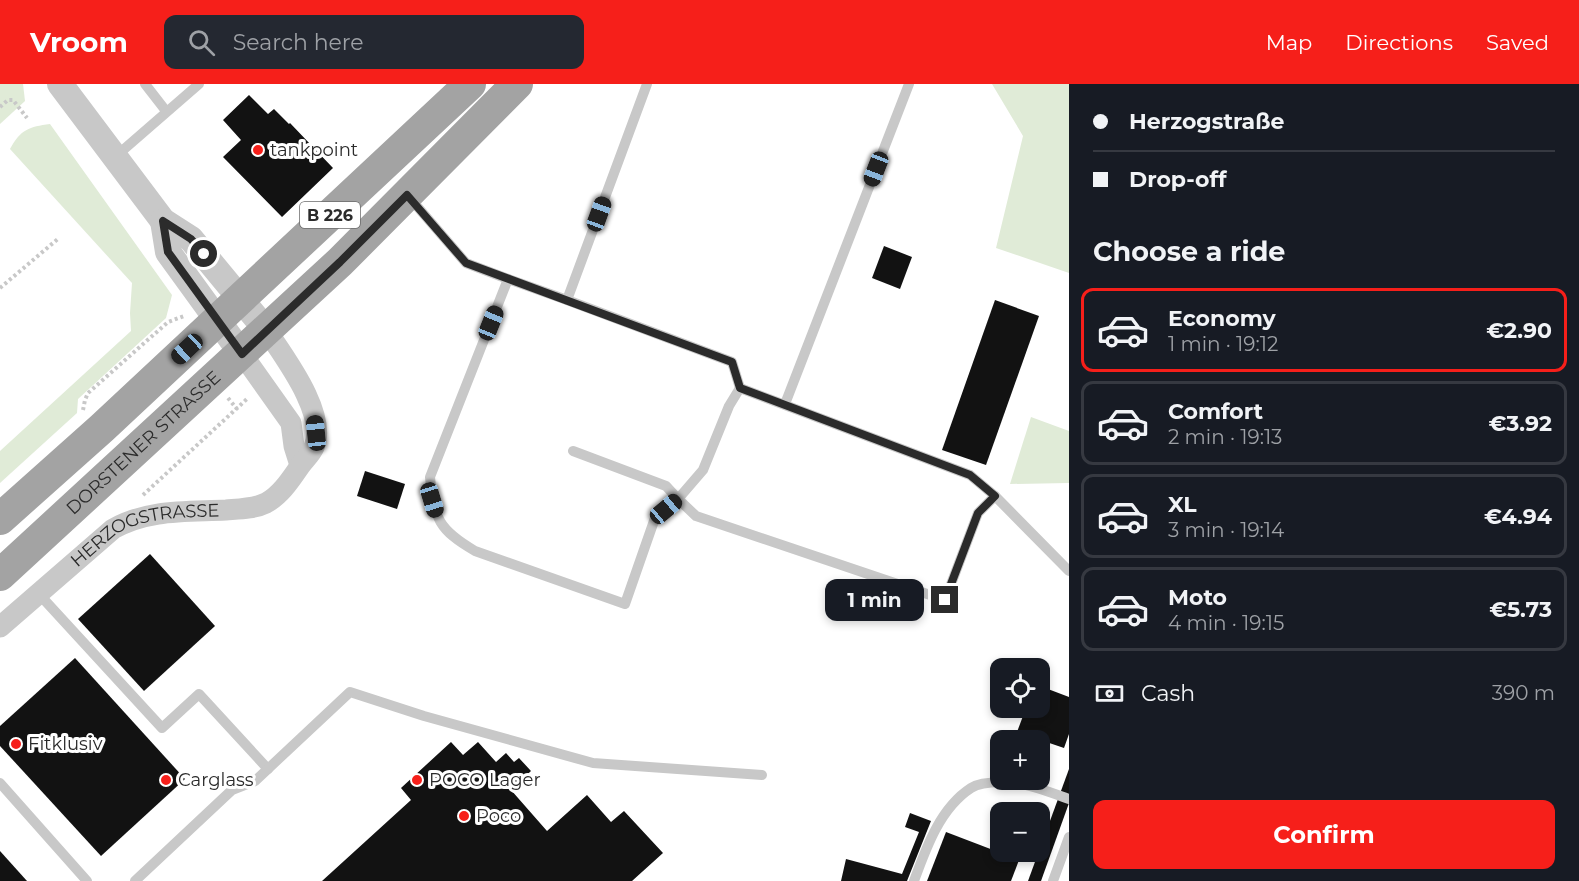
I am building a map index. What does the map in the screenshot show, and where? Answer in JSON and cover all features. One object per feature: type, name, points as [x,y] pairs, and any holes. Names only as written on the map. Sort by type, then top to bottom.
[{"type":"main road","name":"B 226","points":[[0,519],[102,428],[470,84]]},
{"type":"main road","name":"DORSTENER STRASSE","points":[[0,575],[267,331],[517,84]]},
{"type":"street","name":"HERZOGSTRASSE","points":[[0,627],[113,529],[137,518],[164,512],[244,509],[266,504],[278,495],[292,479],[314,447],[316,433],[313,412],[296,376],[267,331],[191,239],[163,221],[60,84]]},
{"type":"street","name":"HERZOGSTRASSE","points":[[163,221],[168,252],[291,423],[294,446],[300,465]]},
{"type":"lane","points":[[145,84],[166,111]]},
{"type":"lane","points":[[115,157],[199,84]]},
{"type":"lane","points":[[567,300],[648,84]]},
{"type":"lane","points":[[785,404],[909,84]]},
{"type":"lane","points":[[407,195],[466,263],[732,362],[740,388],[729,406],[703,470],[678,499],[655,518],[625,604],[475,551],[453,538],[438,521],[432,500],[430,477],[508,279]]},
{"type":"lane","points":[[740,388],[970,475],[995,496],[1069,571]]},
{"type":"lane","points":[[573,451],[666,486],[696,516],[945,600],[978,513],[995,496]]},
{"type":"lane","points":[[38,593],[162,728],[199,694],[268,769]]},
{"type":"lane","points":[[135,881],[232,790],[255,781],[350,692],[424,716],[593,763],[762,775]]},
{"type":"lane","points":[[0,783],[87,881]]},
{"type":"lane","points":[[914,881],[925,853],[948,808],[972,787],[989,783],[1016,783],[1069,799]]},
{"type":"lane","points":[[1053,881],[1069,837]]},
{"type":"path","points":[[0,107],[8,100],[13,100],[27,118]]},
{"type":"path","points":[[0,288],[59,238]]},
{"type":"path","points":[[83,414],[84,399],[88,393],[168,322],[180,316]]},
{"type":"path","points":[[118,366],[122,372]]},
{"type":"path","points":[[228,398],[237,409]]},
{"type":"path","points":[[137,518],[143,495],[249,398]]},
{"type":"green space","points":[[0,84],[23,84],[25,101],[0,124]]},
{"type":"green space","points":[[992,84],[1069,84],[1069,273],[996,248],[1023,136]]},
{"type":"green space","points":[[50,124],[172,295],[166,318],[78,399],[77,413],[0,483],[0,451],[131,331],[132,283],[10,149],[26,130]]},
{"type":"green space","points":[[1031,417],[1069,431],[1069,483],[1010,484]]},
{"type":"building","points":[[249,95],[268,114],[274,109],[333,168],[282,217],[223,157],[241,140],[223,120]]},
{"type":"building","points":[[884,246],[912,257],[900,289],[872,278]]},
{"type":"building","points":[[995,300],[1039,316],[986,465],[942,450]]},
{"type":"building","points":[[365,471],[405,484],[397,509],[357,496]]},
{"type":"building","points":[[150,554],[215,626],[144,691],[78,619]]},
{"type":"building","points":[[75,658],[185,779],[101,856],[0,746],[0,726]]},
{"type":"building","points":[[1050,690],[1069,697],[1069,734],[1064,748],[1050,743],[1050,730],[1018,730],[1022,718],[1050,718]]},
{"type":"building","name":"Poco","points":[[451,742],[463,755],[478,742],[496,762],[506,753],[514,762],[519,758],[531,771],[511,790],[547,831],[587,795],[611,822],[624,811],[663,853],[632,881],[322,881],[411,800],[401,788]]},
{"type":"building","points":[[1069,769],[1069,803],[1050,856],[1050,821]]},
{"type":"building","points":[[910,813],[931,821],[907,881],[841,881],[846,859],[902,874],[919,832],[905,827]]},
{"type":"building","points":[[946,832],[990,849],[990,862],[1018,862],[1011,881],[927,881]]},
{"type":"building","points":[[0,851],[27,881],[0,881]]},
{"type":"building","points":[[1035,862],[1048,862],[1041,881],[1028,881]]},
{"type":"place","name":"tankpoint","points":[[258,150]]},
{"type":"place","name":"Fitklusiv","points":[[16,744]]},
{"type":"place","name":"Carglass","points":[[166,780]]},
{"type":"place","name":"POCO Lager","points":[[417,780]]},
{"type":"place","name":"Poco","points":[[464,816]]},
{"type":"route","points":[[204,254],[191,239],[163,221],[168,252],[242,354],[407,195],[466,263],[732,362],[740,388],[970,475],[995,496],[978,513],[945,600]]}]
